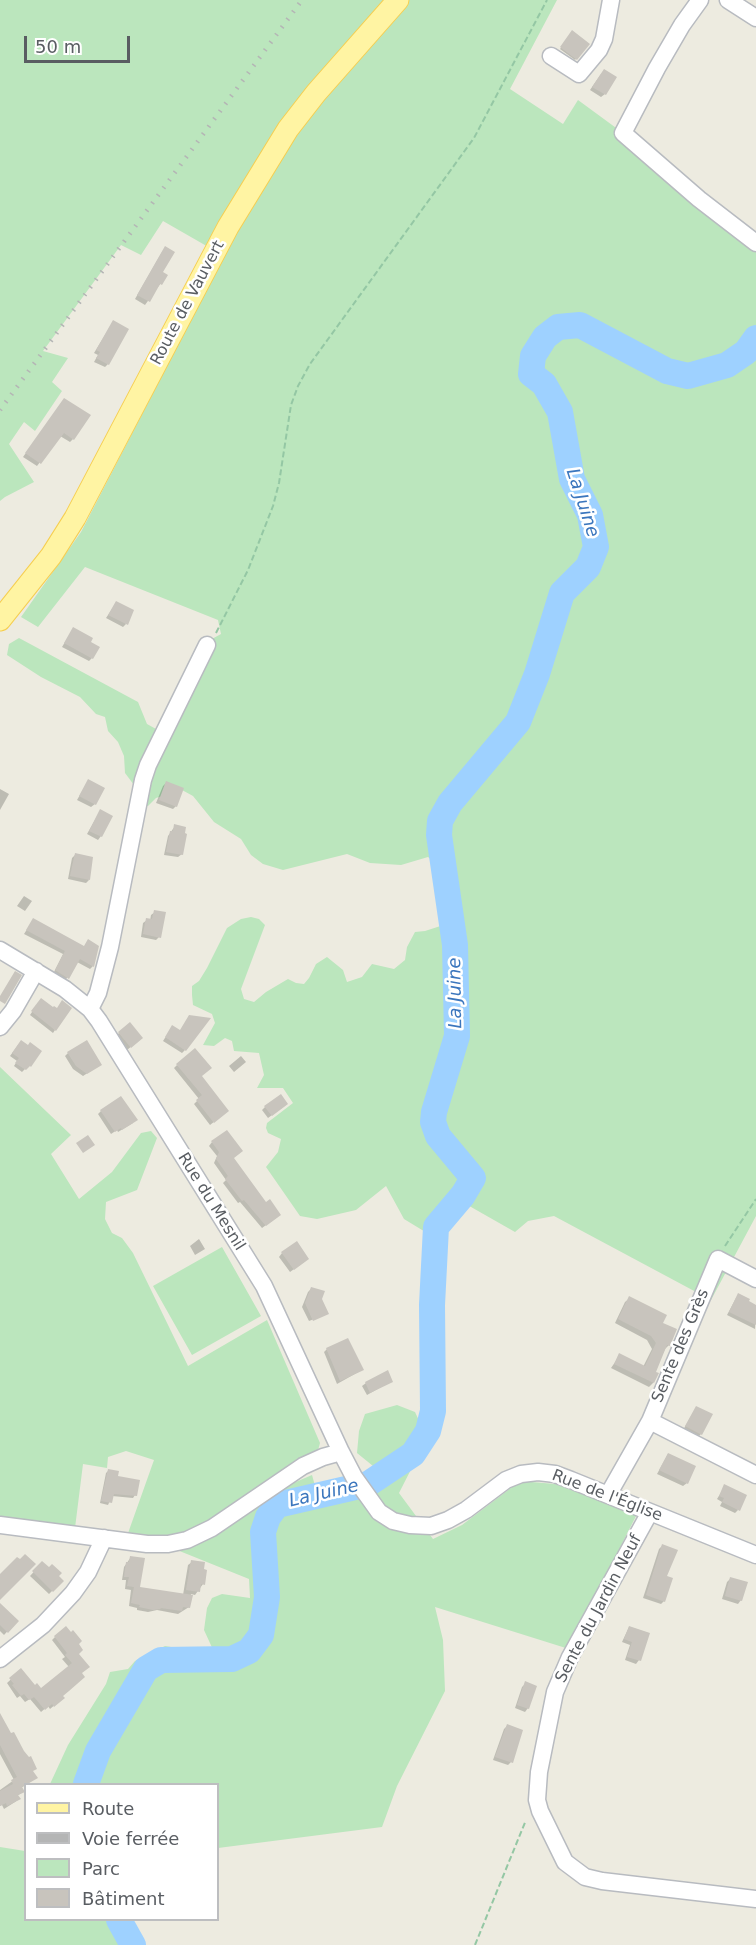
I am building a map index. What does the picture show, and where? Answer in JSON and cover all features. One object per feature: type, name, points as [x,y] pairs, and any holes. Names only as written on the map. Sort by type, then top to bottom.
[{"type":"main road","name":"Route de Vauvert","points":[[0,620],[51,556],[75,518],[228,227],[277,146],[316,93],[398,0]]},
{"type":"street","points":[[551,56],[579,75],[599,50],[604,39],[611,0]]},
{"type":"street","points":[[700,0],[677,34],[623,133],[699,200],[756,243]]},
{"type":"street","points":[[728,0],[756,18]]},
{"type":"street","points":[[90,1009],[98,993],[110,947],[143,780],[148,765],[207,645]]},
{"type":"street","name":"Rue du Mesnil","points":[[0,950],[65,989],[90,1009],[264,1286],[341,1452],[354,1477],[369,1498]]},
{"type":"street","points":[[0,1027],[14,1011],[36,972]]},
{"type":"street","points":[[718,1259],[756,1280]]},
{"type":"street","name":"Sente des Grès","points":[[608,1495],[650,1421],[718,1259]]},
{"type":"street","points":[[650,1421],[756,1475]]},
{"type":"street","points":[[0,1526],[147,1545],[187,1540],[212,1528],[303,1466],[341,1452]]},
{"type":"street","name":"Rue de l'Église","points":[[369,1498],[379,1512],[393,1521],[431,1526],[448,1520],[506,1480],[521,1474],[538,1472],[555,1474],[756,1555]]},
{"type":"street","name":"Sente du Jardin Neuf","points":[[650,1512],[570,1657],[555,1692],[539,1772],[537,1800],[540,1811],[565,1862],[585,1876],[602,1881],[756,1899]]},
{"type":"street","points":[[0,1659],[43,1625],[73,1593],[88,1572],[104,1538]]},
{"type":"path","points":[[207,645],[213,639],[248,570],[273,506],[279,483],[291,405],[298,386],[320,350],[474,138],[547,0]]},
{"type":"path","points":[[718,1259],[756,1199]]},
{"type":"path","points":[[475,1945],[531,1806],[537,1800]]},
{"type":"green space","points":[[0,0],[557,0],[510,89],[563,124],[578,100],[623,133],[756,243],[756,1216],[711,1300],[554,1216],[528,1221],[515,1232],[464,1203],[459,1215],[445,1231],[427,1233],[404,1219],[386,1186],[356,1210],[317,1219],[300,1216],[266,1167],[278,1152],[281,1139],[268,1133],[267,1123],[293,1103],[283,1088],[257,1088],[264,1075],[259,1053],[234,1051],[232,1041],[225,1038],[214,1046],[203,1045],[215,1023],[212,1014],[193,1005],[192,986],[199,981],[207,968],[227,928],[241,919],[251,917],[259,919],[265,925],[241,989],[244,999],[254,1002],[288,979],[304,984],[316,964],[327,957],[343,970],[347,982],[362,977],[372,964],[394,969],[405,960],[407,947],[415,932],[456,921],[461,898],[451,874],[428,857],[401,865],[370,863],[347,854],[283,870],[263,864],[251,855],[241,839],[214,822],[193,796],[182,790],[156,798],[148,806],[138,803],[137,789],[125,773],[124,756],[118,742],[108,731],[105,717],[96,714],[80,697],[41,677],[7,655],[9,644],[19,638],[138,702],[147,724],[156,729],[167,724],[210,640],[221,634],[218,620],[85,567],[38,627],[21,617],[81,532],[224,256],[163,221],[141,255],[121,245],[43,351],[68,358],[52,382],[62,391],[35,431],[24,422],[9,444],[34,482],[0,501]]},
{"type":"green space","points":[[0,1067],[71,1135],[51,1154],[79,1199],[112,1172],[141,1133],[151,1131],[157,1138],[137,1190],[106,1202],[105,1219],[112,1233],[122,1238],[133,1253],[188,1366],[267,1320],[320,1443],[317,1454],[277,1490],[312,1475],[319,1500],[349,1491],[351,1499],[380,1487],[373,1466],[357,1453],[359,1431],[365,1414],[397,1405],[415,1412],[427,1438],[399,1493],[433,1539],[462,1525],[520,1481],[555,1484],[637,1514],[569,1649],[435,1607],[443,1640],[445,1691],[397,1786],[382,1827],[219,1848],[219,1783],[50,1783],[68,1745],[106,1684],[110,1672],[128,1669],[135,1661],[165,1646],[215,1654],[204,1630],[207,1608],[212,1598],[222,1594],[250,1598],[249,1579],[177,1550],[146,1553],[127,1536],[154,1460],[126,1451],[108,1457],[107,1468],[83,1464],[75,1528],[0,1516]]},
{"type":"green space","points":[[222,1247],[261,1316],[192,1355],[153,1286]]},
{"type":"green space","points":[[0,1847],[24,1851],[24,1921],[108,1921],[126,1945],[0,1945]]},
{"type":"building","points":[[572,30],[590,44],[577,60],[560,47]]},
{"type":"building","points":[[604,69],[617,77],[606,95],[592,87]]},
{"type":"building","points":[[165,246],[175,252],[163,272],[168,275],[150,302],[137,295]]},
{"type":"building","points":[[113,320],[129,329],[109,365],[96,358],[100,352],[96,350]]},
{"type":"building","points":[[64,398],[91,415],[74,440],[64,433],[41,464],[25,453]]},
{"type":"building","points":[[116,601],[134,610],[128,625],[108,615]]},
{"type":"building","points":[[73,627],[93,638],[91,642],[100,647],[93,659],[64,643]]},
{"type":"building","points":[[88,779],[105,788],[96,805],[79,796]]},
{"type":"building","points":[[166,781],[184,788],[177,807],[159,800]]},
{"type":"building","points":[[100,809],[113,816],[102,837],[89,831]]},
{"type":"building","points":[[174,824],[186,827],[183,855],[166,852],[170,831],[173,831]]},
{"type":"building","points":[[75,853],[93,857],[90,880],[70,876]]},
{"type":"building","points":[[154,910],[166,912],[161,938],[143,934],[146,918],[152,919]]},
{"type":"building","points":[[33,918],[84,946],[88,939],[99,946],[94,967],[80,959],[69,979],[55,970],[65,951],[26,930]]},
{"type":"building","points":[[15,971],[22,975],[5,1004],[0,1001],[0,996]]},
{"type":"building","points":[[41,998],[53,1007],[57,1008],[62,1000],[72,1008],[56,1031],[31,1011]]},
{"type":"building","points":[[189,1015],[211,1018],[186,1051],[165,1037],[172,1025],[180,1030]]},
{"type":"building","points":[[130,1022],[143,1038],[131,1048],[118,1032]]},
{"type":"building","points":[[21,1040],[28,1045],[30,1042],[42,1051],[31,1067],[26,1070],[15,1063],[19,1058],[12,1053]]},
{"type":"building","points":[[87,1040],[102,1065],[87,1074],[76,1066],[67,1052]]},
{"type":"building","points":[[195,1048],[212,1068],[202,1076],[229,1111],[214,1123],[196,1100],[202,1095],[176,1064]]},
{"type":"building","points":[[281,1094],[288,1104],[272,1116],[264,1106]]},
{"type":"building","points":[[121,1096],[138,1120],[115,1132],[100,1110]]},
{"type":"building","points":[[227,1130],[243,1151],[234,1158],[266,1202],[270,1199],[281,1215],[266,1226],[225,1179],[228,1176],[216,1159],[219,1152],[211,1141]]},
{"type":"building","points":[[88,1135],[95,1145],[83,1153],[76,1143]]},
{"type":"building","points":[[297,1241],[309,1259],[294,1270],[281,1252]]},
{"type":"building","points":[[311,1287],[325,1291],[322,1299],[329,1314],[313,1321],[305,1303]]},
{"type":"building","points":[[738,1293],[756,1305],[756,1325],[729,1312]]},
{"type":"building","points":[[629,1296],[667,1315],[663,1323],[677,1329],[670,1346],[667,1345],[654,1383],[614,1364],[619,1353],[645,1366],[656,1343],[651,1336],[618,1319]]},
{"type":"building","points":[[348,1338],[364,1370],[340,1381],[326,1348]]},
{"type":"building","points":[[388,1370],[393,1382],[370,1393],[365,1382]]},
{"type":"building","points":[[696,1406],[713,1414],[702,1435],[685,1426]]},
{"type":"building","points":[[668,1453],[696,1466],[688,1484],[659,1470]]},
{"type":"building","points":[[108,1469],[119,1471],[118,1476],[140,1480],[137,1496],[114,1494],[112,1503],[101,1501]]},
{"type":"building","points":[[724,1484],[747,1495],[740,1511],[722,1502],[724,1498],[719,1496]]},
{"type":"building","points":[[662,1544],[678,1550],[667,1576],[673,1578],[665,1602],[646,1595]]},
{"type":"building","points":[[25,1554],[36,1564],[0,1600],[0,1574],[17,1557],[20,1559]]},
{"type":"building","points":[[130,1556],[145,1558],[140,1587],[193,1595],[190,1608],[183,1607],[182,1611],[161,1608],[153,1610],[131,1603],[134,1587],[127,1586],[129,1577],[124,1577],[126,1562],[129,1562]]},
{"type":"building","points":[[191,1560],[205,1562],[204,1569],[207,1570],[205,1585],[201,1584],[200,1592],[186,1590]]},
{"type":"building","points":[[42,1561],[49,1567],[52,1564],[62,1573],[59,1576],[64,1581],[53,1592],[32,1571]]},
{"type":"building","points":[[730,1577],[748,1582],[742,1601],[725,1596]]},
{"type":"building","points":[[0,1603],[19,1621],[8,1633],[0,1625]]},
{"type":"building","points":[[66,1626],[71,1632],[73,1630],[82,1641],[79,1644],[83,1650],[79,1654],[90,1667],[82,1673],[85,1677],[63,1696],[65,1698],[54,1707],[52,1704],[45,1710],[34,1697],[29,1700],[24,1694],[21,1696],[9,1678],[21,1668],[35,1685],[37,1683],[41,1688],[72,1663],[54,1636]]},
{"type":"building","points":[[629,1626],[650,1633],[641,1661],[627,1657],[632,1642],[624,1639]]},
{"type":"building","points":[[525,1681],[537,1686],[529,1709],[517,1705]]},
{"type":"building","points":[[0,1713],[11,1733],[14,1732],[24,1751],[29,1757],[31,1756],[37,1769],[33,1771],[38,1778],[24,1783],[22,1787],[24,1792],[18,1795],[21,1799],[7,1806],[6,1803],[0,1806],[0,1791],[13,1784],[11,1780],[17,1777],[0,1745]]},
{"type":"building","points":[[507,1724],[523,1730],[513,1763],[495,1757]]},
{"type":"waterway","name":"La Juine","points":[[86,1783],[98,1751],[146,1669],[161,1660],[232,1659],[249,1651],[261,1635],[267,1597],[263,1532],[268,1517],[277,1505],[368,1484],[413,1454],[428,1431],[433,1411],[432,1305],[436,1227],[463,1195],[473,1178],[438,1136],[433,1122],[457,1036],[455,945],[439,835],[440,821],[450,803],[518,722],[537,674],[562,593],[588,567],[596,547],[590,515],[572,479],[560,412],[544,384],[531,374],[533,356],[545,337],[558,327],[580,325],[667,371],[688,376],[727,365],[746,352],[756,338]]},
{"type":"waterway","name":"La Juine","points":[[120,1921],[133,1945]]},
{"type":"railway","points":[[0,410],[302,0]]}]
